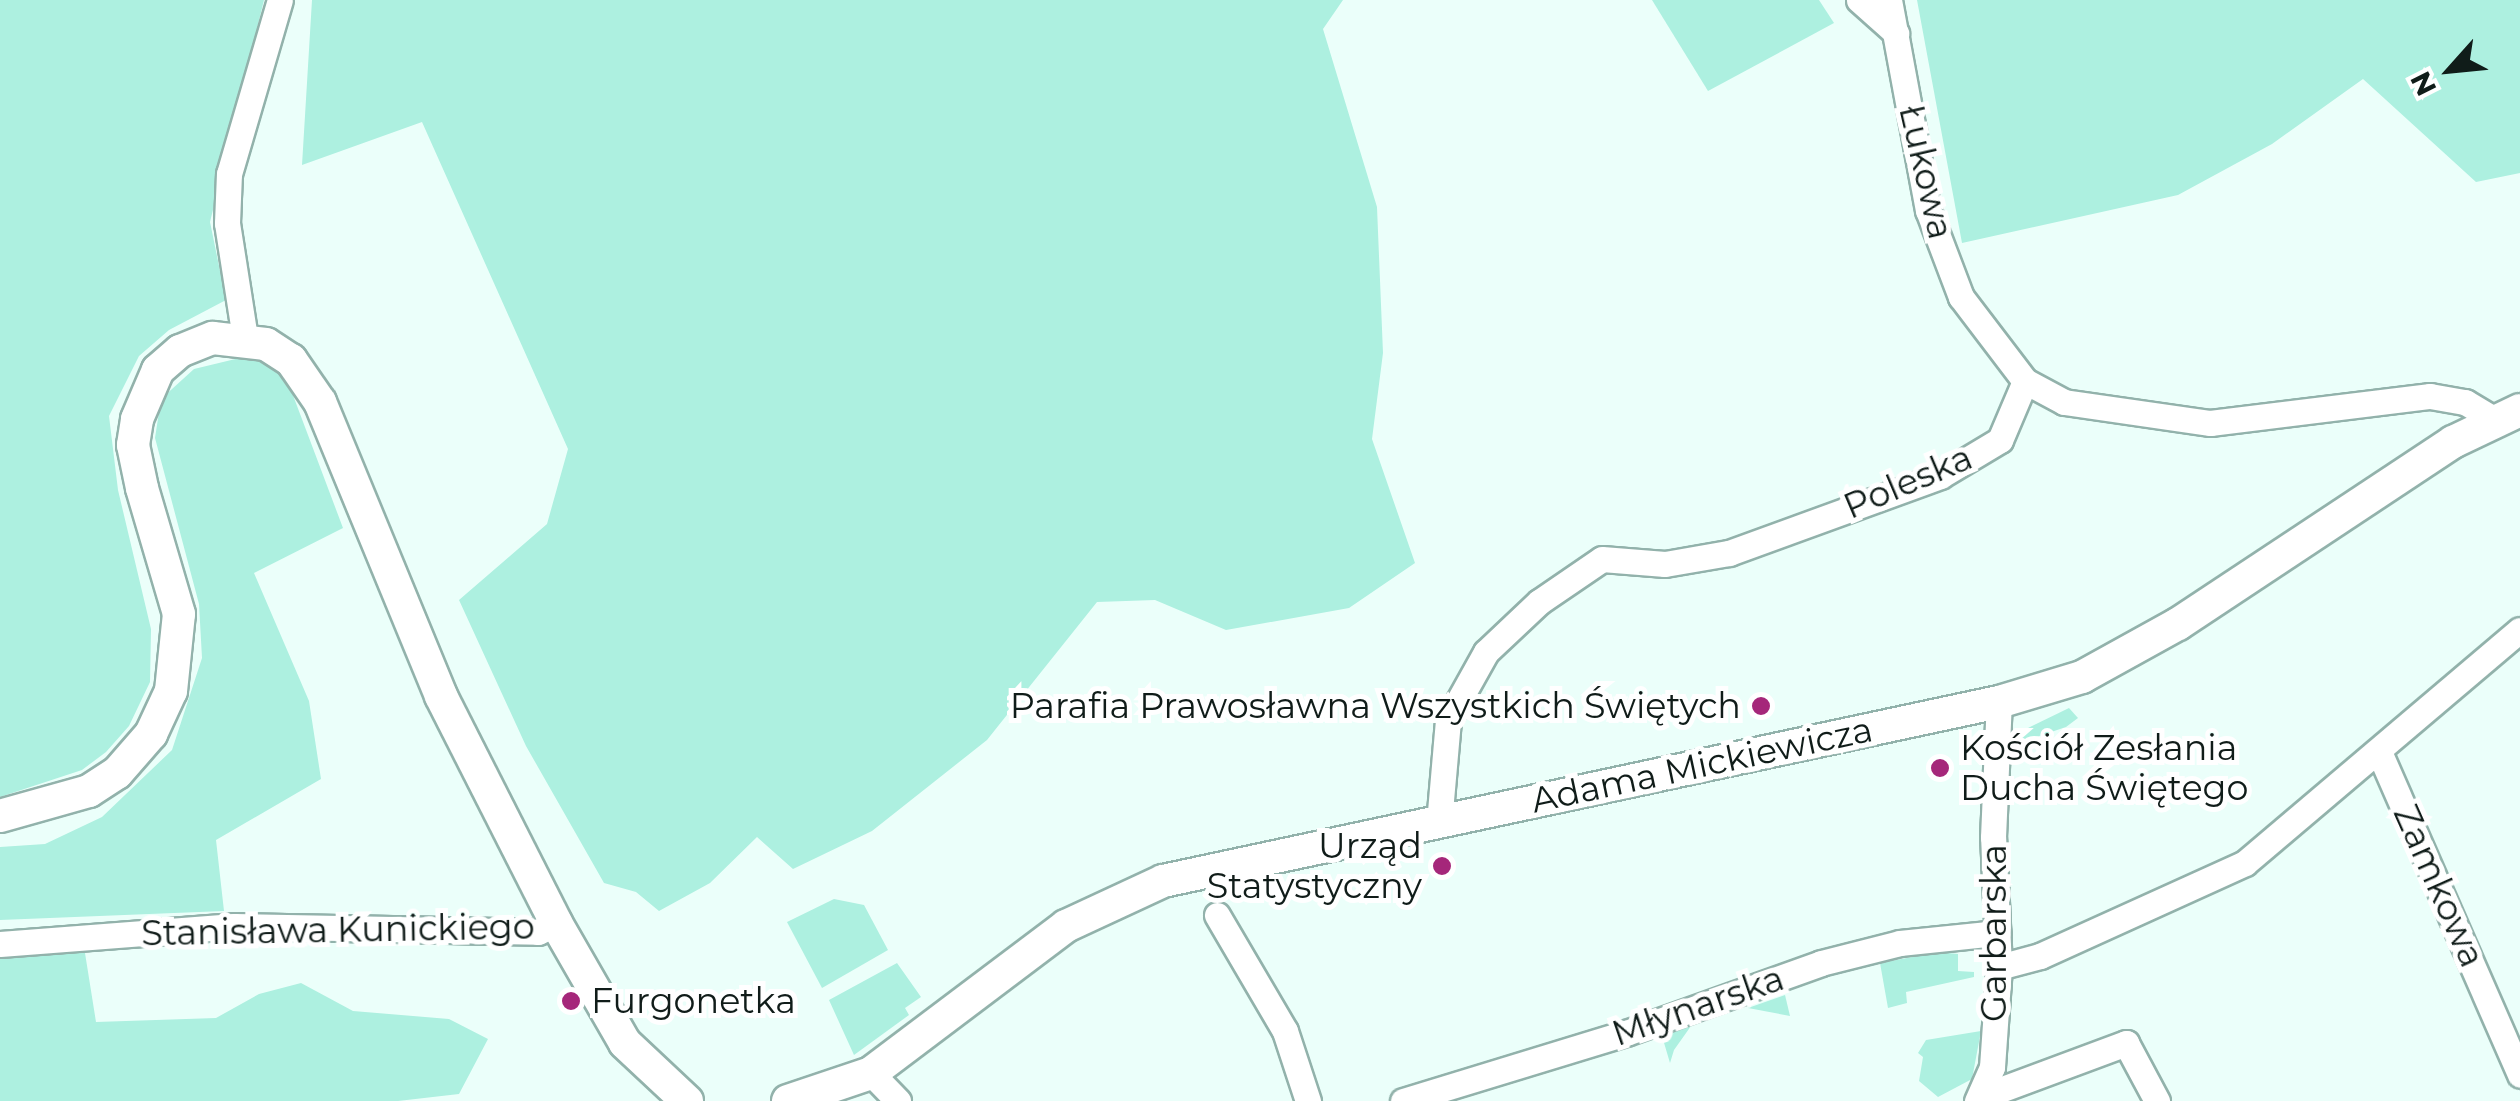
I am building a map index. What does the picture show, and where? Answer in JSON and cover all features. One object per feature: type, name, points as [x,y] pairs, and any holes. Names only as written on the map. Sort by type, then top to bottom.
[{"type":"street","points":[[245,338],[227,223],[229,174],[280,0]]},
{"type":"street","points":[[1858,0],[1896,33]]},
{"type":"street","name":"Łukowa","points":[[1890,0],[1928,210],[1961,297],[2025,382]]},
{"type":"street","points":[[0,816],[90,791],[116,774],[150,734],[171,691],[179,614],[142,488],[134,445],[137,419],[158,370],[180,351],[213,338],[245,338],[290,360],[320,402],[433,679],[556,923],[625,1043],[688,1101]]},
{"type":"street","points":[[2025,382],[2064,402],[2210,424],[2430,396],[2509,415]]},
{"type":"street","name":"Poleska","points":[[1439,823],[1448,720],[1486,652],[1539,602],[1602,559],[1665,564],[1728,553],[1940,476],[2000,440],[2025,382]]},
{"type":"street","name":"Adama Mickiewicza","points":[[788,1101],[871,1072],[1034,948],[1138,890],[1198,870],[1439,823],[1999,702],[2120,660],[2338,514],[2509,415]]},
{"type":"street","points":[[1999,968],[2040,956],[2245,863],[2380,754],[2493,648],[2520,630]]},
{"type":"street","name":"Garbarska","points":[[1979,1099],[1992,1067],[1999,968],[1999,702]]},
{"type":"street","name":"Zamkowa","points":[[2380,754],[2455,916],[2520,1075]]},
{"type":"street","points":[[1217,915],[1285,1031],[1308,1101]]},
{"type":"street","name":"Stanisława Kunickiego","points":[[0,944],[234,926],[538,932],[556,923]]},
{"type":"street","name":"Młynarska","points":[[1404,1101],[1626,1033],[1821,963],[1900,943],[1997,933]]},
{"type":"street","points":[[1979,1099],[2126,1043],[2157,1101]]},
{"type":"street","points":[[871,1072],[898,1101]]},
{"type":"green space","points":[[0,0],[264,0],[210,222],[226,300],[169,330],[139,356],[109,416],[118,490],[151,629],[150,682],[129,726],[106,752],[82,770],[0,797]]},
{"type":"green space","points":[[312,0],[1343,0],[1323,29],[1377,207],[1383,353],[1372,439],[1415,563],[1349,608],[1226,630],[1155,600],[1097,602],[987,740],[872,831],[793,869],[757,837],[710,883],[659,911],[636,892],[604,883],[526,746],[459,600],[547,524],[568,449],[422,122],[302,165]]},
{"type":"green space","points":[[1652,0],[1819,0],[1834,23],[1708,91]]},
{"type":"green space","points":[[1917,0],[2520,0],[2520,173],[2476,182],[2363,79],[2272,144],[2178,195],[1962,243]]},
{"type":"green space","points":[[252,355],[285,374],[343,528],[254,573],[309,701],[321,779],[216,840],[224,911],[0,920],[0,847],[45,844],[102,817],[172,750],[202,658],[199,604],[155,438],[161,399],[194,369]]},
{"type":"green space","points":[[2069,708],[2078,718],[2066,727],[2019,743],[2024,730]]},
{"type":"green space","points":[[834,899],[864,905],[888,950],[822,988],[787,922]]},
{"type":"green space","points":[[1939,952],[1958,954],[1958,971],[1974,972],[1974,977],[1906,992],[1907,1003],[1888,1008],[1880,963]]},
{"type":"green space","points":[[85,953],[96,1022],[216,1018],[259,994],[301,983],[353,1011],[449,1019],[488,1039],[459,1094],[398,1101],[0,1101],[0,958]]},
{"type":"green space","points":[[897,963],[921,997],[905,1008],[909,1015],[854,1055],[829,1000]]},
{"type":"green space","points":[[1785,995],[1790,1016],[1748,1008]]},
{"type":"green space","points":[[1691,1026],[1674,1050],[1670,1063],[1662,1036]]},
{"type":"green space","points":[[1981,1031],[1972,1079],[1938,1097],[1919,1081],[1923,1057],[1918,1053],[1926,1040]]},
{"type":"place","name":"Parafia Prawosławna Wszystkich Świętych","points":[[1761,706]]},
{"type":"place","name":"Kościół Zesłania Ducha Świętego","points":[[1940,768]]},
{"type":"place","name":"Urząd Statystyczny","points":[[1442,866]]},
{"type":"place","name":"Furgonetka","points":[[571,1001]]}]
